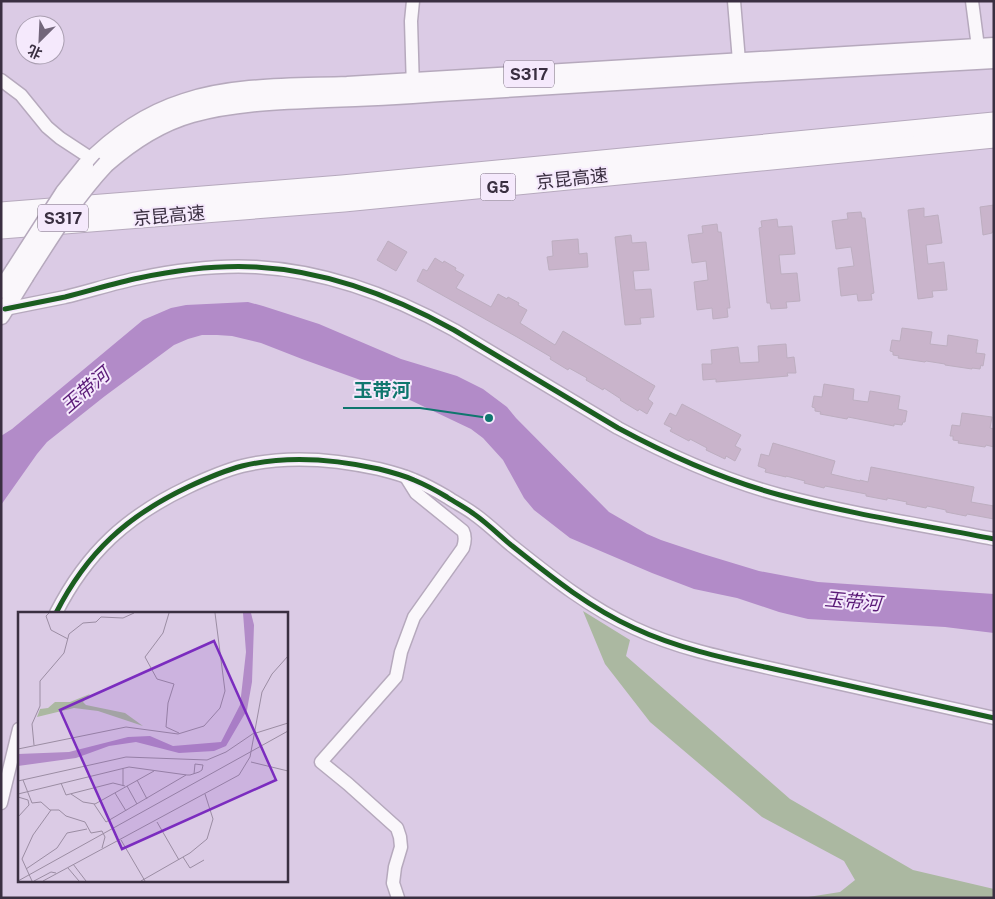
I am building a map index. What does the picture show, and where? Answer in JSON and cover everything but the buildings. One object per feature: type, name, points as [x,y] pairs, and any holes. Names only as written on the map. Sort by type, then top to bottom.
[{"type":"highway","name":"京昆高速","points":[[1,212],[342,185],[994,122]]},
{"type":"highway","name":"京昆高速","points":[[1,229],[344,202],[994,138]]},
{"type":"main road","name":"S317","points":[[3,312],[19,273],[64,192],[94,163],[161,126],[180,118],[212,109],[413,88],[739,61],[986,47]]},
{"type":"main road","name":"S317","points":[[413,88],[646,80],[994,60]]},
{"type":"main road","name":"S317","points":[[1,290],[19,273]]},
{"type":"street","points":[[413,1],[413,88]]},
{"type":"street","points":[[734,1],[739,61]]},
{"type":"street","points":[[972,1],[986,47]]},
{"type":"street","points":[[1,80],[21,95],[47,127],[94,163]]},
{"type":"street","points":[[3,312],[124,281],[164,273],[201,269],[256,267],[282,269],[324,277],[344,282],[408,306],[454,330],[618,428],[690,464],[753,487],[796,499],[994,539]]},
{"type":"street","points":[[56,612],[81,573],[97,551],[113,534],[136,516],[179,491],[217,474],[255,464],[279,460],[347,463],[406,477],[445,496],[475,514],[552,577],[588,603],[633,628],[705,652],[994,718]]},
{"type":"street","points":[[398,898],[394,884],[395,867],[400,847],[400,837],[397,828],[321,762],[396,677],[401,652],[414,617],[463,548],[465,542],[465,535],[462,531],[416,493],[406,477]]},
{"type":"street","points":[[1,803],[18,733]]},
{"type":"green space","points":[[583,611],[630,640],[626,656],[790,799],[913,870],[994,889],[994,898],[802,898],[840,892],[855,880],[844,861],[762,817],[650,722],[605,664]]},
{"type":"water","points":[[248,302],[319,324],[401,359],[457,376],[483,389],[507,407],[609,512],[647,534],[759,571],[818,582],[994,594],[994,633],[945,627],[808,619],[779,612],[737,598],[694,589],[652,573],[570,538],[534,510],[524,498],[503,460],[483,438],[471,429],[391,391],[261,343],[232,336],[202,335],[174,345],[47,442],[1,505],[1,436],[12,429],[143,320],[171,308],[186,305]]},
{"type":"cycle path","points":[[5,309],[65,297],[139,278],[198,269],[227,267],[282,269],[334,280],[383,296],[431,318],[618,428],[677,458],[718,475],[806,502],[994,539]]},
{"type":"cycle path","points":[[57,612],[68,591],[95,554],[128,524],[166,498],[208,478],[242,466],[293,459],[328,461],[392,472],[435,490],[479,518],[540,568],[585,601],[617,620],[653,636],[732,660],[994,718]]},
{"type":"place","name":"玉带河","points":[[489,418]]}]
